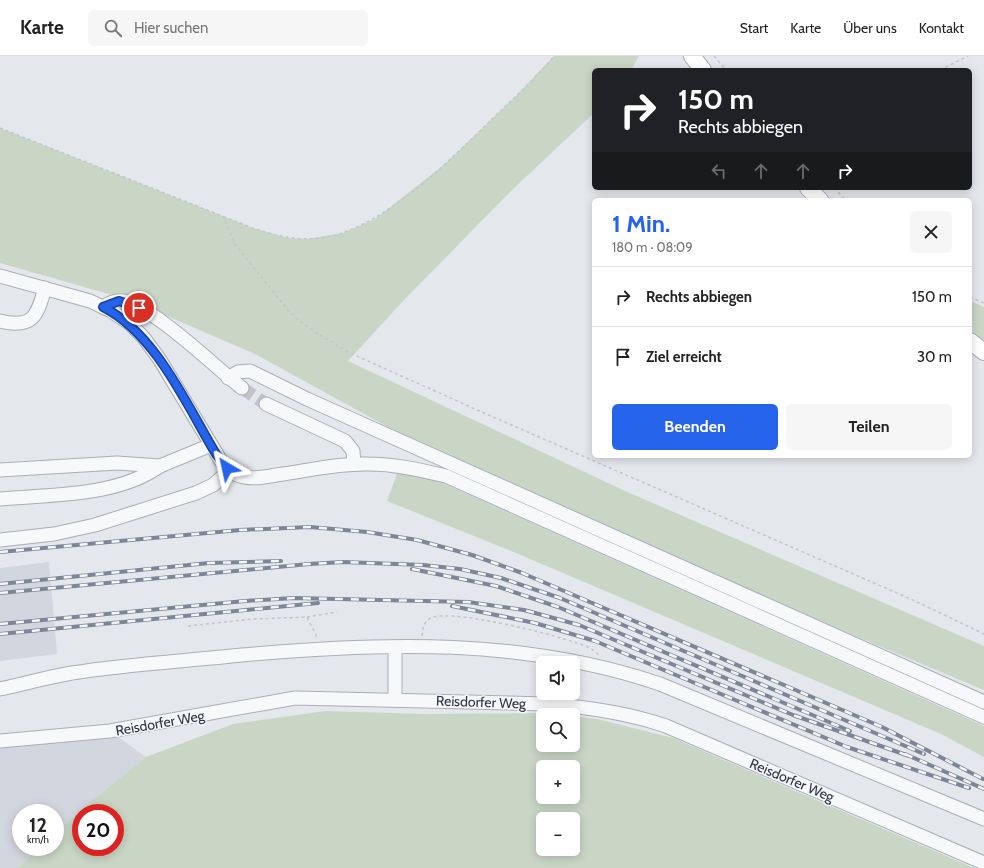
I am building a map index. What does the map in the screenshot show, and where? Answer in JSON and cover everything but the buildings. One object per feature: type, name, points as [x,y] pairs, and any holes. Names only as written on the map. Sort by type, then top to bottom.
[{"type":"main road","points":[[692,56],[701,68]]},
{"type":"main road","points":[[810,190],[818,198]]},
{"type":"main road","points":[[972,343],[984,352]]},
{"type":"street","points":[[0,276],[84,299],[103,307],[129,323],[144,338],[160,360],[211,445],[229,471],[242,476],[259,477],[354,464],[394,465],[446,476],[984,717]]},
{"type":"street","points":[[0,321],[16,323],[30,320],[38,311],[45,288]]},
{"type":"street","points":[[103,307],[119,301],[139,308],[165,325],[242,388]]},
{"type":"street","points":[[228,378],[242,372],[254,373],[307,399],[984,702]]},
{"type":"street","points":[[266,404],[345,441],[353,451],[354,464]]},
{"type":"street","points":[[0,499],[115,486],[138,479],[160,466],[211,445]]},
{"type":"street","points":[[0,470],[117,464],[160,466]]},
{"type":"street","points":[[0,540],[54,534],[95,525],[196,493],[213,485],[229,471]]},
{"type":"street","points":[[0,689],[90,670],[323,648],[421,646],[539,654],[612,668],[677,691],[984,819]]},
{"type":"street","points":[[395,647],[395,700]]},
{"type":"street","name":"Reisdorfer Weg","points":[[0,741],[39,739],[129,729],[286,699],[313,698],[574,706],[611,711],[646,720],[683,733],[984,863]]},
{"type":"path","points":[[0,128],[276,236],[300,239],[332,236],[364,225],[389,208],[445,164],[513,99],[554,56]]},
{"type":"path","points":[[714,56],[724,68]]},
{"type":"path","points":[[944,68],[968,56]]},
{"type":"path","points":[[836,190],[844,198]]},
{"type":"path","points":[[223,216],[235,244],[287,309],[298,320],[350,353],[913,600],[984,634]]},
{"type":"path","points":[[972,299],[984,303]]},
{"type":"path","points":[[188,626],[253,619],[307,617],[337,612]]},
{"type":"path","points":[[421,646],[423,627],[428,620],[441,616],[460,617],[512,626],[582,644],[595,651],[612,668]]},
{"type":"path","points":[[307,617],[323,648]]},
{"type":"shaded area","points":[[49,562],[57,654],[0,661],[0,568]]},
{"type":"shaded area","points":[[110,731],[146,757],[88,804],[72,804],[72,818],[64,825],[64,804],[12,804],[12,856],[30,856],[17,868],[0,868],[0,741]]},
{"type":"green space","points":[[554,56],[639,56],[632,68],[592,68],[592,115],[513,189],[404,300],[348,361],[625,491],[984,646],[984,690],[739,587],[408,438],[255,354],[130,300],[0,263],[0,128],[250,227],[288,238],[307,239],[343,233],[375,219],[445,164],[513,99]]},
{"type":"green space","points":[[972,302],[984,307],[984,341],[972,331]]},
{"type":"green space","points":[[398,471],[434,479],[984,726],[984,757],[941,734],[516,553],[387,501]]},
{"type":"green space","points":[[326,711],[424,714],[536,713],[536,752],[580,752],[580,717],[597,719],[673,738],[974,868],[17,868],[30,856],[64,856],[64,825],[72,818],[72,856],[124,856],[124,804],[88,804],[146,757],[233,724]]},
{"type":"tunnel","points":[[242,388],[266,404]]},
{"type":"railway","points":[[0,552],[240,530],[310,527],[367,532],[417,540],[472,555],[522,573],[882,727],[983,779]]},
{"type":"railway","points":[[0,584],[209,563],[281,561]]},
{"type":"railway","points":[[0,593],[343,562],[423,565],[460,569],[501,578],[560,598],[924,754]]},
{"type":"railway","points":[[412,569],[496,586],[558,607],[850,731]]},
{"type":"railway","points":[[0,624],[245,601],[294,598],[468,602],[524,610],[579,625],[793,715],[909,756]]},
{"type":"railway","points":[[0,634],[318,603]]},
{"type":"railway","points":[[452,606],[535,623],[595,641],[847,747],[969,788]]},
{"type":"railway","points":[[905,754],[984,789]]},
{"type":"route","points":[[139,308],[126,302],[119,301],[110,302],[103,307],[129,323],[144,338],[160,360],[221,462],[227,468]]}]
